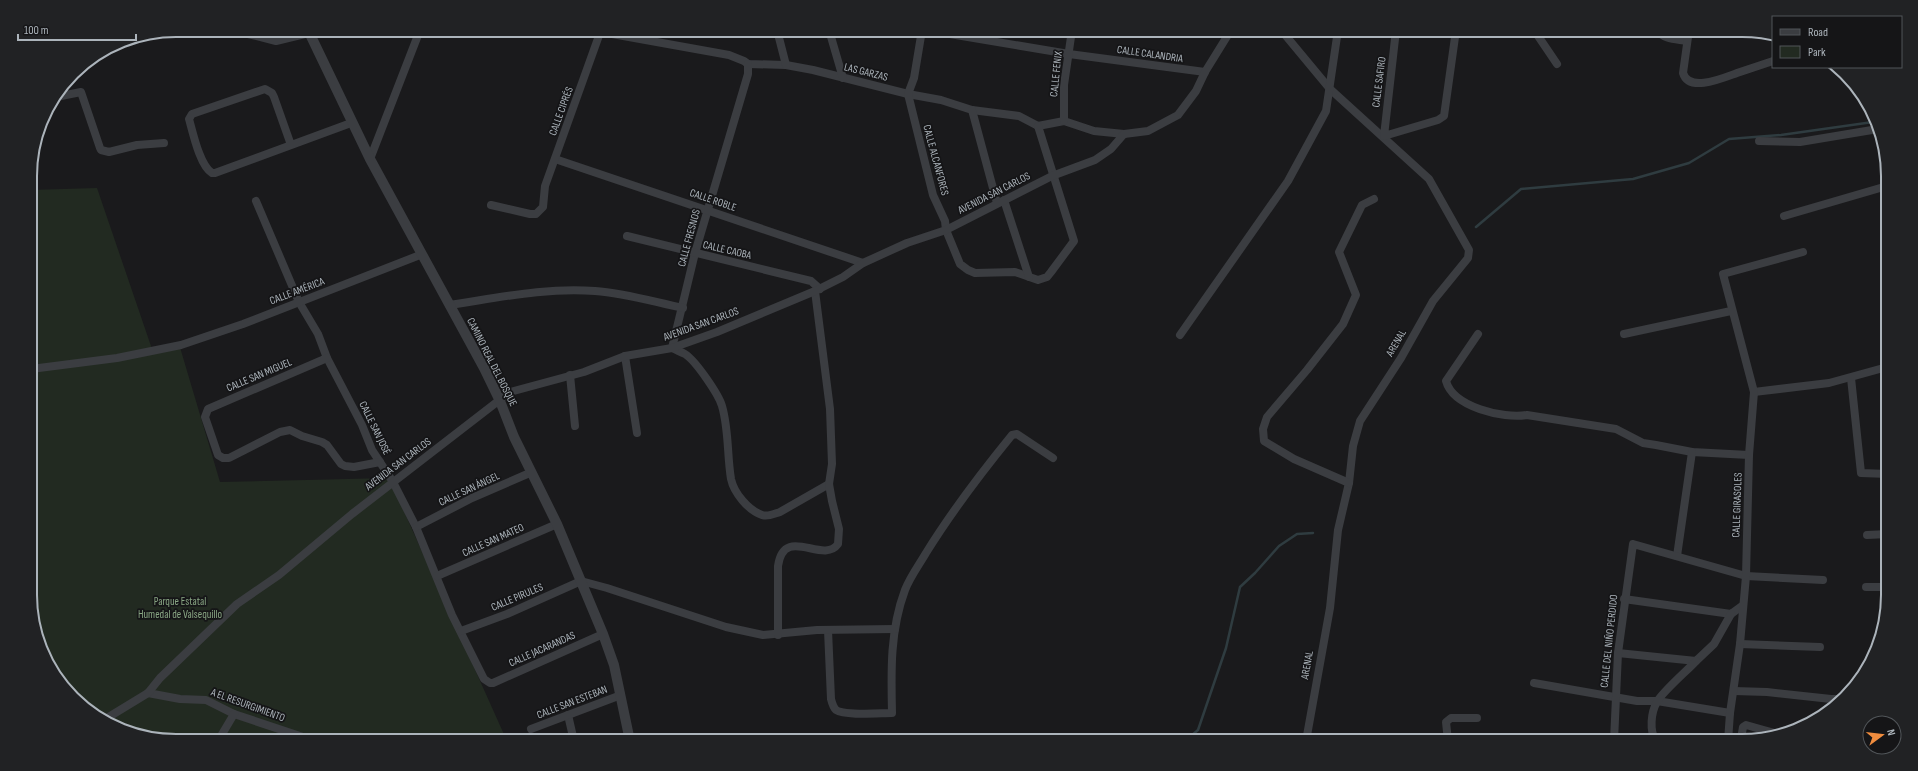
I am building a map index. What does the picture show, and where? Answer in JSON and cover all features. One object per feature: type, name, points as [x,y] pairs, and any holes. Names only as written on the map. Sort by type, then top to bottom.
[{"type":"street","points":[[260,37],[276,41],[289,37]]},
{"type":"street","name":"CAMINO REAL DEL BOSQUE","points":[[311,37],[351,124],[500,401],[507,420],[557,524],[603,634],[614,665],[628,734]]},
{"type":"street","points":[[370,159],[417,37]]},
{"type":"street","name":"CALLE CIPRÉS","points":[[491,205],[536,214],[543,208],[545,186],[599,37]]},
{"type":"street","name":"LAS GARZAS","points":[[633,37],[729,55],[748,64],[786,65],[813,70],[908,94],[940,100],[972,110],[1019,116],[1038,126]]},
{"type":"street","points":[[779,37],[786,65]]},
{"type":"street","points":[[831,37],[843,78]]},
{"type":"street","points":[[908,94],[914,78],[921,37]]},
{"type":"street","name":"CALLE CALANDRIA","points":[[968,37],[1069,54],[1205,72]]},
{"type":"street","name":"CALLE FENIX","points":[[1064,121],[1064,85],[1071,37]]},
{"type":"street","points":[[1052,176],[1038,126],[1064,121],[1094,131],[1124,134],[1148,131],[1178,114],[1196,91],[1205,72],[1227,37]]},
{"type":"street","name":"ARENAL","points":[[1287,37],[1330,89],[1384,136],[1429,179],[1469,250],[1468,258],[1433,301],[1401,358],[1360,421],[1353,446],[1348,483],[1338,530],[1330,608],[1307,734]]},
{"type":"street","points":[[1180,335],[1288,181],[1321,123],[1326,110],[1330,89],[1337,37]]},
{"type":"street","name":"CALLE SAFIRO","points":[[1384,136],[1395,37]]},
{"type":"street","points":[[1384,136],[1438,120],[1444,116],[1455,37]]},
{"type":"street","points":[[1539,37],[1557,64]]},
{"type":"street","points":[[1665,37],[1687,41]]},
{"type":"street","points":[[1688,37],[1683,73],[1684,78],[1688,81],[1711,83],[1772,61]]},
{"type":"street","name":"CALLE FRESNOS","points":[[672,348],[683,308],[695,253],[748,74],[748,64]]},
{"type":"street","points":[[292,145],[274,97],[272,93],[265,89],[192,114],[190,116],[189,120],[202,159],[206,167],[212,173],[292,145],[351,124]]},
{"type":"street","points":[[64,95],[81,92],[101,150],[109,152],[137,145],[164,143]]},
{"type":"street","name":"CALLE ALCANFORES","points":[[908,94],[933,195],[945,221],[946,230],[960,264],[968,270],[986,273],[1015,272],[1038,280],[1047,277],[1074,241],[1052,176]]},
{"type":"street","points":[[972,110],[1000,201],[1028,277]]},
{"type":"street","points":[[1759,141],[1800,142],[1873,130]]},
{"type":"street","name":"AVENIDA SAN CARLOS","points":[[148,693],[160,678],[237,604],[279,575],[352,514],[500,401],[506,394],[515,389],[590,370],[625,356],[672,348],[717,332],[818,290],[843,277],[863,263],[907,243],[946,230],[1000,201],[1052,176],[1102,156],[1124,134]]},
{"type":"street","name":"CALLE ROBLE","points":[[555,159],[863,263]]},
{"type":"street","points":[[1784,216],[1881,188]]},
{"type":"street","points":[[1348,483],[1294,459],[1264,441],[1263,429],[1267,417],[1307,370],[1343,324],[1356,295],[1339,252],[1362,205],[1374,199]]},
{"type":"street","name":"CALLE SAN JOSÉ","points":[[256,201],[299,302],[318,334],[327,358],[362,425],[372,450],[393,482],[416,527],[438,576],[452,615],[481,675],[490,683]]},
{"type":"street","name":"CALLE CAOBA","points":[[627,236],[811,281],[818,290]]},
{"type":"street","name":"CALLE GIRASOLES","points":[[1728,734],[1740,644],[1742,606],[1746,576],[1750,455],[1754,392],[1731,310],[1723,274],[1803,252]]},
{"type":"street","name":"CALLE AMÉRICA","points":[[37,368],[117,358],[181,345],[244,324],[420,254]]},
{"type":"street","points":[[449,305],[504,297],[572,290],[609,293],[683,308]]},
{"type":"street","points":[[778,635],[778,572],[781,556],[784,551],[792,546],[804,546],[828,551],[836,548],[838,544],[839,529],[829,484],[832,464],[830,409],[818,290]]},
{"type":"street","points":[[1624,334],[1731,310]]},
{"type":"street","points":[[1478,334],[1446,381],[1448,389],[1456,396],[1470,404],[1496,415],[1514,417],[1527,415],[1616,429],[1643,443],[1692,452],[1750,455]]},
{"type":"street","points":[[672,348],[690,358],[720,401],[728,444],[732,480],[734,488],[745,503],[763,515],[771,516],[829,484]]},
{"type":"street","points":[[625,356],[637,433]]},
{"type":"street","name":"CALLE SAN MIGUEL","points":[[327,358],[212,407],[206,412],[205,417],[218,455],[223,458],[229,458],[280,432],[290,430],[327,445],[341,464],[345,466],[354,467],[380,462]]},
{"type":"street","points":[[1754,392],[1829,383],[1881,369]]},
{"type":"street","points":[[570,375],[575,426]]},
{"type":"street","points":[[1851,378],[1861,473],[1881,474]]},
{"type":"street","points":[[828,630],[831,699],[833,706],[844,712],[892,713],[891,661],[894,629],[909,581],[966,492],[1012,434],[1016,434],[1054,458]]},
{"type":"street","points":[[1692,452],[1677,556],[1746,576],[1823,580]]},
{"type":"street","name":"CALLE SAN ÁNGEL","points":[[416,527],[472,498],[532,472]]},
{"type":"street","name":"CALLE SAN MATEO","points":[[438,576],[557,524]]},
{"type":"street","points":[[1867,535],[1881,534]]},
{"type":"street","name":"CALLE DEL NIÑO PERDIDO","points":[[1614,734],[1618,652],[1624,599],[1633,544],[1677,556]]},
{"type":"street","points":[[581,582],[607,588],[726,627],[763,635],[828,630],[894,629]]},
{"type":"street","name":"CALLE PIRULES","points":[[461,631],[507,614],[581,582]]},
{"type":"street","points":[[1866,588],[1881,587]]},
{"type":"street","points":[[1624,599],[1731,614]]},
{"type":"street","points":[[1652,734],[1651,726],[1657,701],[1714,644],[1731,614],[1742,606]]},
{"type":"street","name":"CALLE JACARANDAS","points":[[490,683],[603,634]]},
{"type":"street","points":[[1740,644],[1820,647]]},
{"type":"street","points":[[1618,652],[1696,661]]},
{"type":"street","points":[[1534,682],[1636,701],[1657,701],[1730,713]]},
{"type":"street","points":[[1734,691],[1767,692],[1833,699]]},
{"type":"street","points":[[109,717],[148,693]]},
{"type":"street","name":"A EL RESURGIMIENTO","points":[[148,693],[180,699],[206,700],[234,714],[294,734]]},
{"type":"street","name":"CALLE SAN ESTEBAN","points":[[531,729],[620,695]]},
{"type":"street","points":[[222,734],[234,714]]},
{"type":"street","points":[[568,715],[572,734]]},
{"type":"street","points":[[1447,734],[1446,722],[1451,718],[1477,718]]},
{"type":"street","points":[[1742,734],[1743,727],[1746,725],[1768,731]]},
{"type":"green space","name":"Parque Estatal Humedal de Valsequillo","points":[[97,188],[152,349],[179,344],[220,482],[389,478],[504,734],[158,733],[132,727],[115,720],[99,711],[72,687],[60,672],[51,656],[44,639],[37,604],[37,190]]},
{"type":"waterway","points":[[1476,227],[1521,189],[1633,179],[1689,163],[1729,139],[1781,135],[1870,122]]},
{"type":"waterway","points":[[1193,734],[1198,730],[1226,648],[1240,587],[1255,573],[1279,546],[1297,534],[1313,533]]}]
